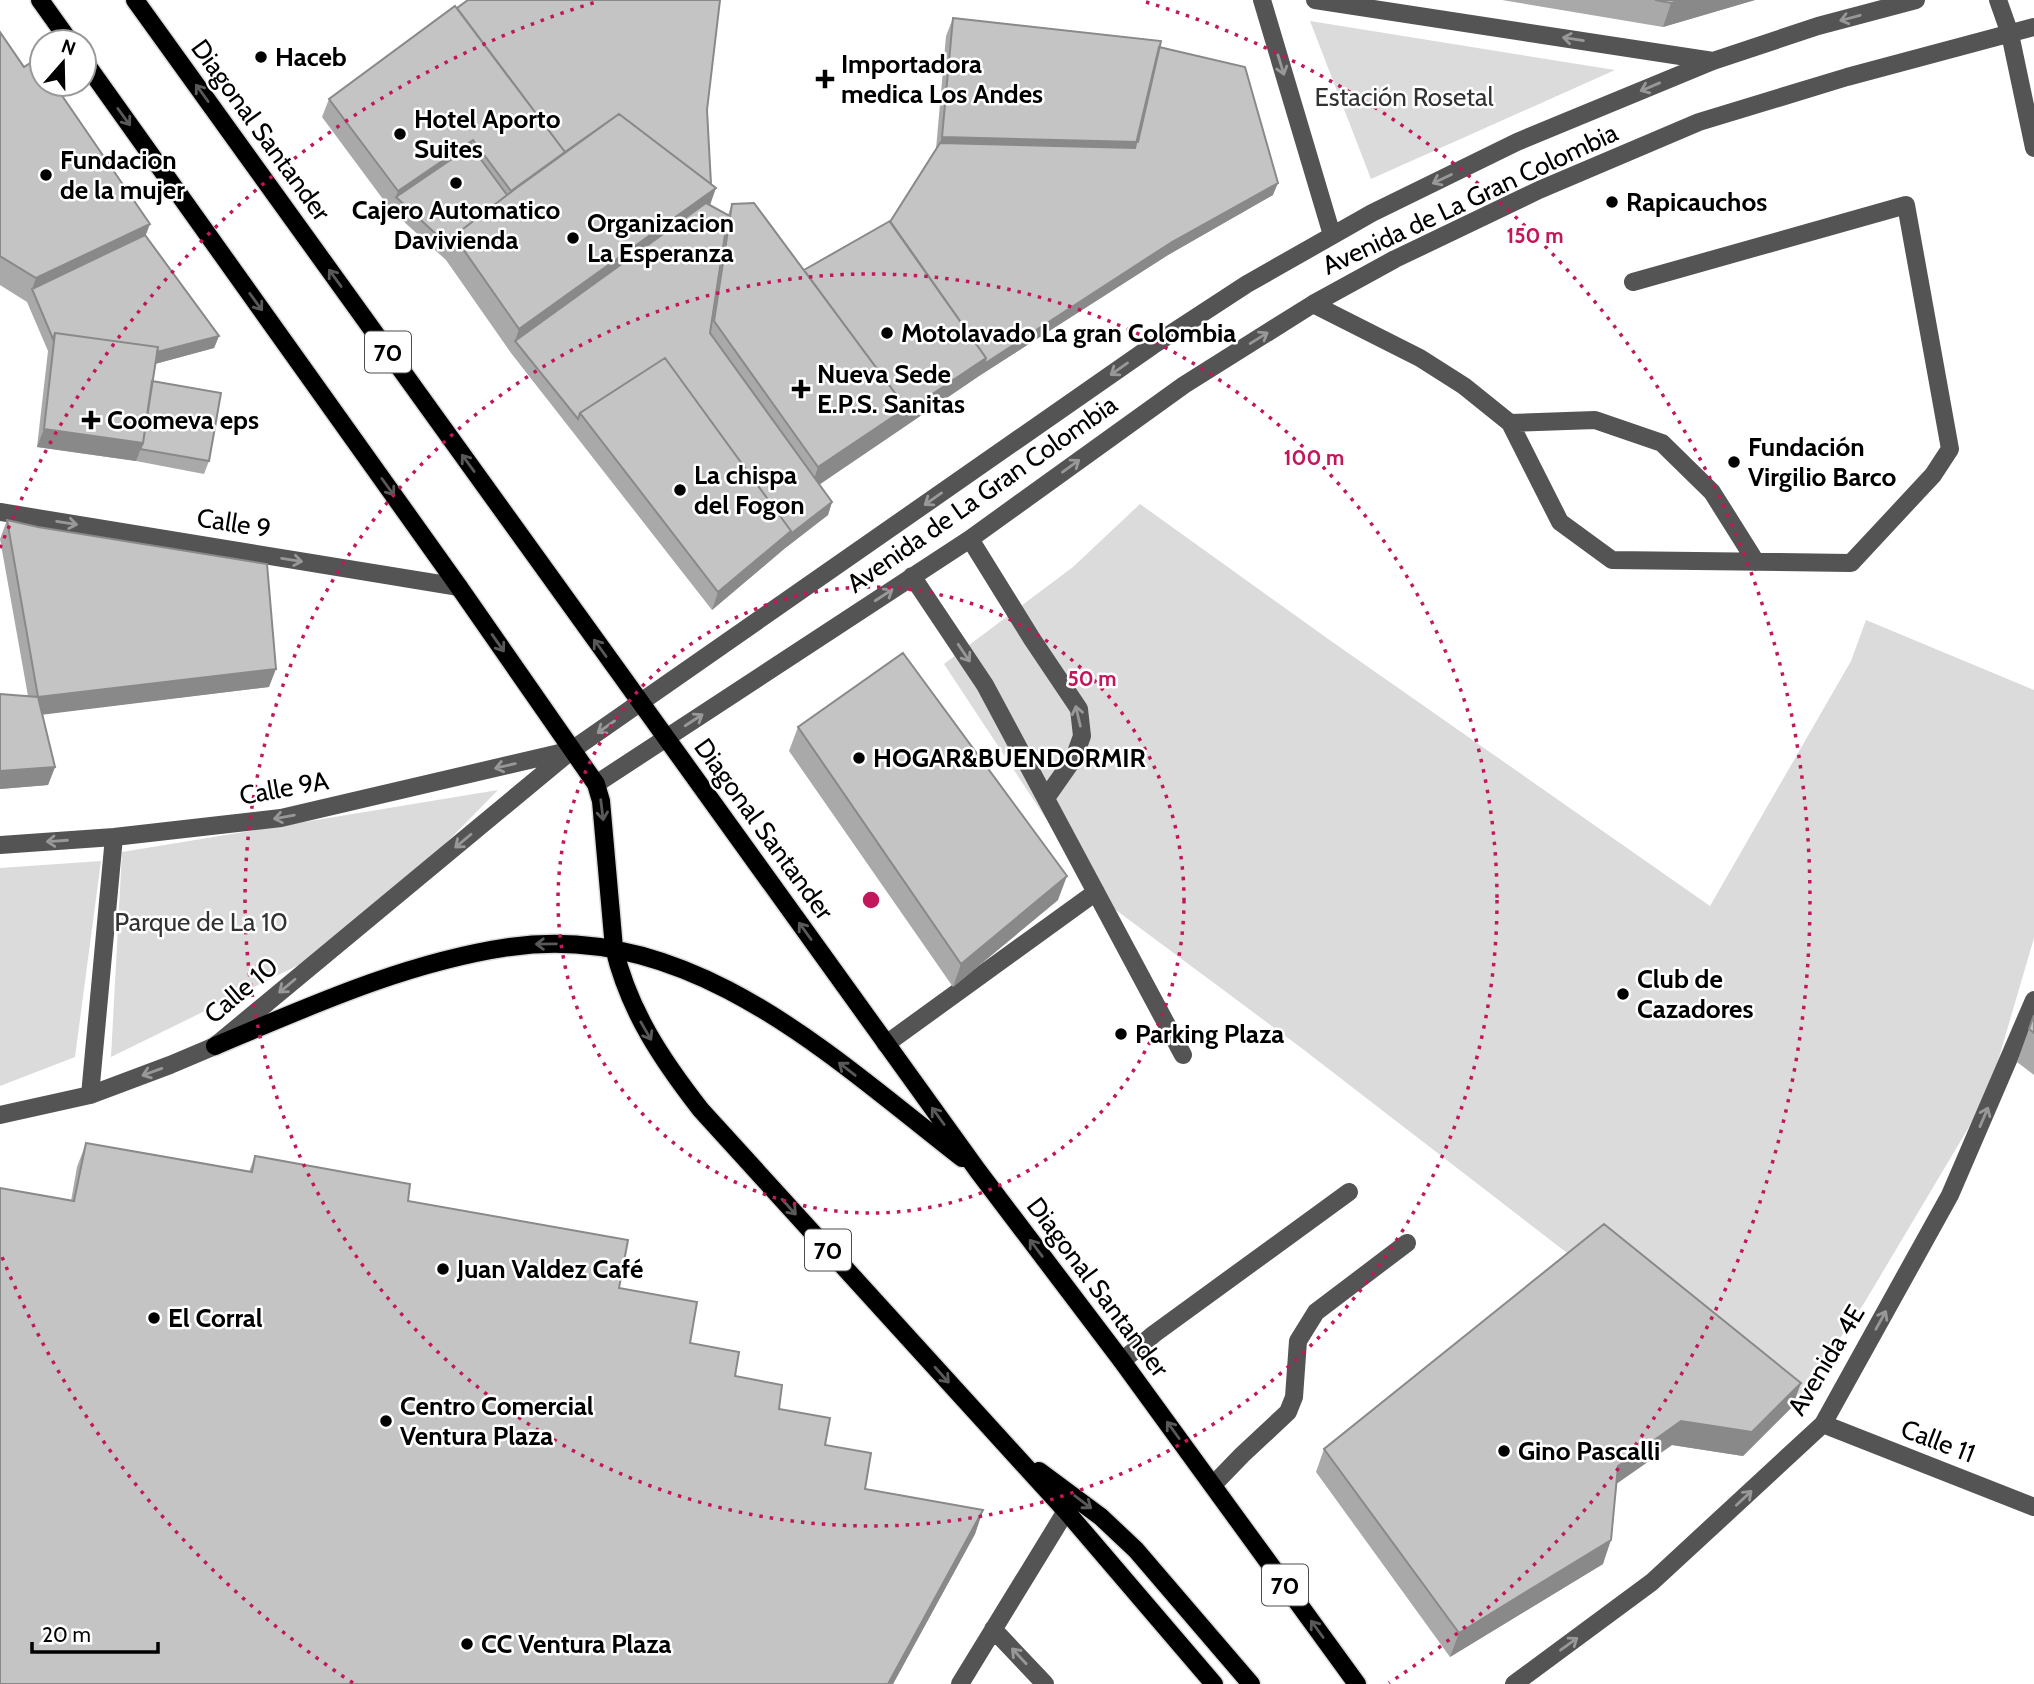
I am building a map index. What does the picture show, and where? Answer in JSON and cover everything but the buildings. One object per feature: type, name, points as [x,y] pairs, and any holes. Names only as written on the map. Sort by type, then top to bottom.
[{"type":"main road","points":[[40,0],[60,28]]},
{"type":"main road","name":"Diagonal Santander","points":[[135,0],[978,1171],[1122,1361],[1357,1684]]},
{"type":"main road","name":"70","points":[[98,81],[596,784],[601,801],[614,948],[629,996],[641,1023],[678,1081],[701,1110],[1066,1511],[1214,1684]]},
{"type":"main road","points":[[215,1046],[332,997],[449,959],[532,944],[576,944],[614,948],[643,954],[702,977],[786,1024],[978,1171]]},
{"type":"main road","points":[[1008,1448],[1083,1502],[1121,1535],[1154,1569],[1251,1684]]},
{"type":"street","points":[[1262,0],[1332,235]]},
{"type":"street","points":[[1315,0],[1713,61]]},
{"type":"street","name":"Avenida de La Gran Colombia","points":[[572,750],[1152,346],[1332,235],[1517,142],[1713,61],[1818,26],[1916,0]]},
{"type":"street","points":[[1998,0],[2010,34],[2034,148]]},
{"type":"street","name":"Avenida de La Gran Colombia","points":[[596,784],[970,539],[1184,386],[1313,304],[1395,259],[1539,190],[1699,122],[1847,77],[2034,27]]},
{"type":"street","points":[[1313,304],[1420,358],[1464,386],[1510,423],[1560,522],[1612,561],[1851,563],[1933,475],[1950,449],[1906,205],[1633,282]]},
{"type":"street","points":[[1510,423],[1595,420],[1662,443],[1712,492],[1756,562]]},
{"type":"street","name":"Calle 9","points":[[0,512],[459,587]]},
{"type":"street","points":[[970,539],[1079,709],[1082,736],[1074,758],[1046,799]]},
{"type":"street","points":[[912,576],[985,685],[1183,1055]]},
{"type":"street","name":"Calle 9A","points":[[0,845],[114,837],[281,818],[572,750]]},
{"type":"street","name":"Calle 10","points":[[0,1115],[90,1095],[215,1046],[572,750]]},
{"type":"street","points":[[90,1095],[114,837]]},
{"type":"street","points":[[886,1044],[1096,892]]},
{"type":"street","name":"Avenida 4E","points":[[1514,1684],[1652,1582],[1823,1424],[1950,1195],[2034,1000]]},
{"type":"street","points":[[1122,1361],[1154,1334],[1349,1192]]},
{"type":"street","points":[[1213,1485],[1288,1412],[1294,1397],[1298,1341],[1316,1312],[1407,1243]]},
{"type":"street","name":"Calle 11","points":[[1823,1424],[2034,1507]]},
{"type":"street","points":[[960,1684],[1066,1511]]},
{"type":"street","points":[[993,1629],[1045,1684]]},
{"type":"green space","name":"Estación Rosetal","points":[[1310,21],[1615,70],[1371,179]]},
{"type":"green space","name":"Club de Cazadores","points":[[1140,504],[1710,906],[1851,661],[1866,620],[2034,690],[2034,938],[1988,1095],[1863,1305],[1792,1407],[1596,1248],[1571,1256],[1304,1050],[1097,896],[944,664],[1073,567]]},
{"type":"green space","name":"Parque de La 10","points":[[498,790],[386,904],[317,956],[111,1057],[122,852]]},
{"type":"green space","name":"Parque de La 10","points":[[101,861],[75,1057],[0,1086],[0,868]]},
{"type":"place","name":"Haceb","points":[[261,57]]},
{"type":"place","name":"Importadora medica Los Andes","points":[[825,79]]},
{"type":"place","name":"Hotel Aporto Suites","points":[[400,134]]},
{"type":"place","name":"Fundacion de la mujer","points":[[46,175]]},
{"type":"place","name":"Cajero Automatico Davivienda","points":[[456,183]]},
{"type":"place","name":"Rapicauchos","points":[[1612,202]]},
{"type":"place","name":"Organizacion La Esperanza","points":[[573,238]]},
{"type":"place","name":"Motolavado La gran Colombia","points":[[887,333]]},
{"type":"place","name":"Nueva Sede E.P.S. Sanitas","points":[[801,389]]},
{"type":"place","name":"Coomeva eps","points":[[91,420]]},
{"type":"place","name":"Fundación Virgilio Barco","points":[[1734,462]]},
{"type":"place","name":"La chispa del Fogon","points":[[680,490]]},
{"type":"place","name":"HOGAR&BUENDORMIR","points":[[859,758]]},
{"type":"place","name":"Club de Cazadores","points":[[1623,994]]},
{"type":"place","name":"Parking Plaza","points":[[1121,1034]]},
{"type":"place","name":"Juan Valdez Café","points":[[443,1269]]},
{"type":"place","name":"El Corral","points":[[154,1318]]},
{"type":"place","name":"Centro Comercial Ventura Plaza","points":[[386,1421]]},
{"type":"place","name":"Gino Pascalli","points":[[1504,1451]]},
{"type":"place","name":"CC Ventura Plaza","points":[[467,1644]]}]
